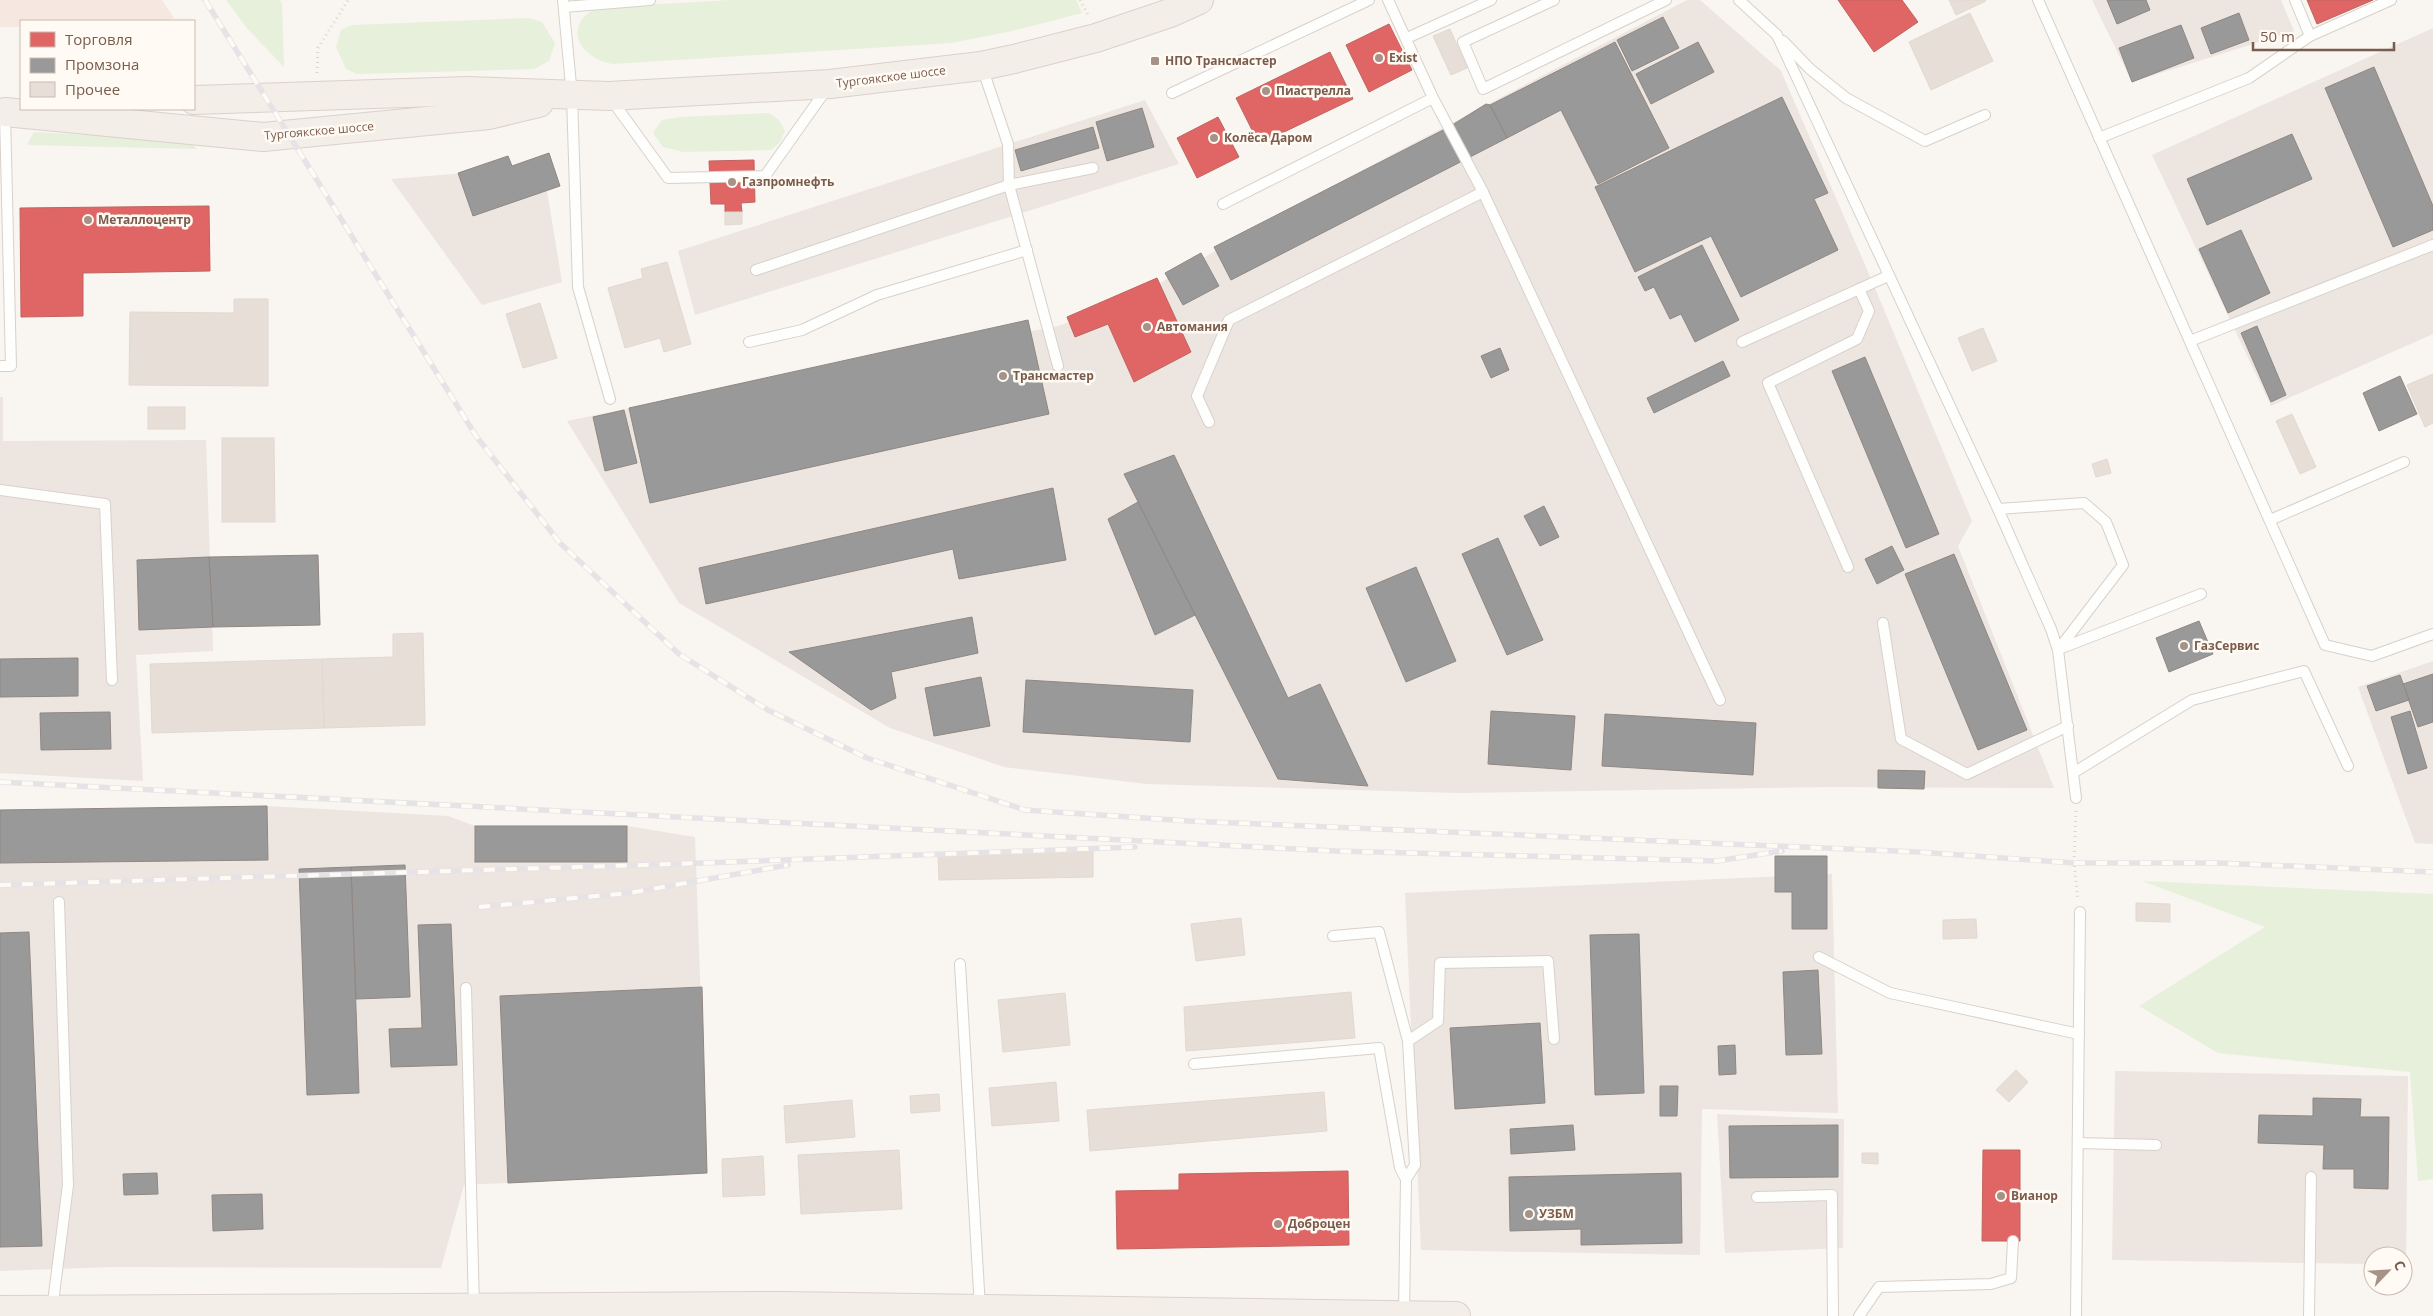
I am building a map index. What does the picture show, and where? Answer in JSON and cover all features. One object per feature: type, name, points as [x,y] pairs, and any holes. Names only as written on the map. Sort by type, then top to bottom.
[{"type":"main road","name":"Тургоякское шоссе","points":[[195,100],[468,91],[609,96],[830,84],[981,66],[1096,38],[1170,13],[1199,0]]},
{"type":"main road","name":"Тургоякское шоссе","points":[[3,112],[263,137],[489,115],[572,96]]},
{"type":"main road","points":[[3,112],[31,110]]},
{"type":"main road","points":[[0,1310],[783,1306],[1456,1316]]},
{"type":"lane","points":[[610,399],[578,287],[572,96],[563,3],[650,0]]},
{"type":"lane","points":[[1172,94],[1369,0]]},
{"type":"lane","points":[[1388,0],[1433,98],[1483,192],[1720,700]]},
{"type":"lane","points":[[1407,38],[1491,0]]},
{"type":"lane","points":[[1554,0],[1463,42],[1483,89],[1666,0]]},
{"type":"lane","points":[[1739,0],[1810,69],[1846,98],[1925,141],[1985,115]]},
{"type":"lane","points":[[2038,0],[2325,645],[2372,656],[2433,634]]},
{"type":"lane","points":[[2295,0],[2310,36]]},
{"type":"lane","points":[[2099,138],[2250,78],[2310,36],[2391,0]]},
{"type":"lane","points":[[1777,35],[1998,509],[2058,650],[2076,798]]},
{"type":"lane","points":[[981,66],[1008,144],[1009,184],[1058,366]]},
{"type":"lane","points":[[609,96],[668,178],[764,176],[830,84]]},
{"type":"lane","points":[[1223,204],[1433,98]]},
{"type":"lane","points":[[0,366],[11,366],[3,112]]},
{"type":"lane","points":[[756,270],[1009,184],[1093,168]]},
{"type":"lane","points":[[1209,422],[1197,396],[1229,320],[1483,192]]},
{"type":"lane","points":[[2190,341],[2433,244]]},
{"type":"lane","points":[[750,342],[802,330],[877,295],[1026,250]]},
{"type":"lane","points":[[1742,342],[1888,276]]},
{"type":"lane","points":[[1848,567],[1768,383],[1857,339],[1869,311],[1859,289]]},
{"type":"lane","points":[[2270,520],[2404,462]]},
{"type":"lane","points":[[0,490],[105,504],[112,680]]},
{"type":"lane","points":[[1998,509],[2084,502],[2106,522],[2122,565],[2058,650]]},
{"type":"lane","points":[[2058,650],[2201,594]]},
{"type":"lane","points":[[1883,624],[1901,739],[1967,774],[2068,726]]},
{"type":"lane","points":[[2074,773],[2192,700],[2304,671],[2348,766]]},
{"type":"lane","points":[[52,1311],[68,1184],[59,902]]},
{"type":"lane","points":[[2076,1316],[2080,912]]},
{"type":"lane","points":[[1333,936],[1379,932],[1408,1041],[1415,1165],[1406,1179]]},
{"type":"lane","points":[[1820,957],[1890,993],[2079,1034]]},
{"type":"lane","points":[[1408,1041],[1438,1021],[1440,963],[1528,961],[1548,961],[1554,1039]]},
{"type":"lane","points":[[960,964],[980,1309]]},
{"type":"lane","points":[[466,988],[474,1308]]},
{"type":"lane","points":[[1194,1064],[1379,1048],[1400,1168],[1406,1179],[1404,1315]]},
{"type":"lane","points":[[2078,1143],[2156,1145]]},
{"type":"lane","points":[[2309,1316],[2311,1177]]},
{"type":"lane","points":[[1757,1196],[1832,1196],[1833,1316]]},
{"type":"lane","points":[[1860,1316],[1879,1287],[1991,1284],[2011,1278],[2013,1241]]},
{"type":"path","points":[[317,96],[318,48],[348,0]]},
{"type":"path","points":[[1080,0],[1088,15]]},
{"type":"path","points":[[2076,798],[2074,863],[2080,912]]},
{"type":"shaded area","points":[[0,0],[162,0],[174,18],[168,20],[20,20],[20,27],[0,27]]},
{"type":"shaded area","points":[[1687,0],[1700,0],[1781,71],[1875,288],[1972,521],[1958,546],[2054,788],[1827,787],[1458,793],[1147,784],[1004,767],[890,728],[679,603],[567,421],[888,355],[1055,327],[1129,301],[1284,211]]},
{"type":"shaded area","points":[[2092,0],[2281,0],[2294,31],[2132,82]]},
{"type":"shaded area","points":[[2433,28],[2433,334],[2271,406],[2152,155]]},
{"type":"shaded area","points":[[1145,100],[1179,164],[695,315],[678,251]]},
{"type":"shaded area","points":[[543,167],[562,282],[482,305],[391,179]]},
{"type":"shaded area","points":[[0,397],[3,397],[3,441],[206,440],[213,651],[136,655],[143,781],[0,773]]},
{"type":"shaded area","points":[[2433,661],[2433,844],[2415,843],[2358,687]]},
{"type":"shaded area","points":[[267,806],[448,816],[475,826],[627,826],[695,837],[707,1173],[464,1185],[441,1268],[112,1267],[0,1271],[0,810]]},
{"type":"shaded area","points":[[1832,874],[1838,1113],[1702,1109],[1700,1255],[1421,1250],[1405,893]]},
{"type":"shaded area","points":[[2115,1071],[2408,1076],[2406,1246],[2363,1246],[2363,1264],[2112,1260]]},
{"type":"shaded area","points":[[1717,1114],[1844,1119],[1843,1248],[1725,1253]]},
{"type":"green space","points":[[226,0],[280,0],[282,4],[284,67],[246,27]]},
{"type":"green space","points":[[730,0],[1076,0],[1082,13],[1008,32],[951,43],[612,64],[601,61],[591,55],[579,40],[577,32],[586,15],[601,7]]},
{"type":"green space","points":[[530,18],[542,22],[555,43],[549,61],[534,69],[357,74],[346,69],[336,47],[341,30],[352,25]]},
{"type":"green space","points":[[769,113],[779,120],[785,131],[780,142],[771,150],[683,152],[663,147],[653,133],[662,120],[680,117]]},
{"type":"green space","points":[[34,132],[189,141],[197,149],[27,145]]},
{"type":"green space","points":[[2142,881],[2433,894],[2433,1179],[2418,1181],[2410,1072],[2218,1053],[2139,1006],[2265,927]]},
{"type":"building: Торговля","points":[[1838,0],[1902,0],[1918,22],[1874,52]]},
{"type":"building: Торговля","points":[[2307,0],[2373,0],[2317,24]]},
{"type":"building: Торговля","name":"Exist","points":[[1389,24],[1412,70],[1369,92],[1346,45]]},
{"type":"building: Торговля","points":[[1330,52],[1353,99],[1259,144],[1236,98]]},
{"type":"building: Торговля","points":[[1218,117],[1239,157],[1197,178],[1177,138]]},
{"type":"building: Торговля","points":[[754,160],[755,202],[741,203],[742,212],[725,212],[725,204],[711,204],[709,161]]},
{"type":"building: Торговля","points":[[209,206],[210,271],[83,273],[83,316],[21,317],[20,208]]},
{"type":"building: Торговля","points":[[1157,278],[1191,352],[1134,382],[1108,324],[1075,337],[1067,317]]},
{"type":"building: Торговля","name":"Вианор","points":[[1983,1150],[2020,1150],[2020,1241],[1982,1241]]},
{"type":"building: Торговля","points":[[1348,1171],[1349,1245],[1117,1249],[1116,1191],[1179,1190],[1179,1174]]},
{"type":"building: Промзона","points":[[2107,0],[2146,0],[2150,10],[2117,24]]},
{"type":"building: Промзона","points":[[2239,13],[2249,40],[2211,54],[2201,28]]},
{"type":"building: Промзона","points":[[1663,17],[1679,48],[1632,71],[1617,40]]},
{"type":"building: Промзона","points":[[2181,25],[2194,58],[2132,82],[2119,48]]},
{"type":"building: Промзона","points":[[1615,42],[1669,148],[1598,184],[1561,110],[1507,138],[1490,105]]},
{"type":"building: Промзона","points":[[1698,42],[1714,72],[1651,104],[1636,74]]},
{"type":"building: Промзона","points":[[2374,67],[2433,206],[2433,230],[2393,247],[2325,88]]},
{"type":"building: Промзона","points":[[1782,97],[1828,193],[1814,199],[1838,250],[1741,297],[1711,236],[1635,272],[1595,187]]},
{"type":"building: Промзона","points":[[1486,104],[1490,105],[1507,138],[1231,280],[1214,247],[1449,127]]},
{"type":"building: Промзона","points":[[1142,108],[1154,147],[1107,161],[1096,122]]},
{"type":"building: Промзона","points":[[1093,127],[1099,148],[1021,171],[1015,150]]},
{"type":"building: Промзона","points":[[2292,134],[2312,179],[2207,225],[2187,179]]},
{"type":"building: Промзона","points":[[549,153],[560,186],[473,216],[458,173],[508,156],[512,166]]},
{"type":"building: Промзона","points":[[2241,230],[2270,293],[2228,313],[2199,249]]},
{"type":"building: Промзона","points":[[1702,245],[1739,320],[1695,342],[1681,314],[1670,319],[1654,287],[1645,291],[1638,277]]},
{"type":"building: Промзона","points":[[1201,253],[1219,286],[1183,305],[1165,273]]},
{"type":"building: Промзона","points":[[1028,320],[1049,414],[650,503],[629,408]]},
{"type":"building: Промзона","points":[[2257,326],[2286,395],[2271,402],[2241,333]]},
{"type":"building: Промзона","points":[[1500,348],[1509,370],[1491,378],[1481,356]]},
{"type":"building: Промзона","points":[[1865,357],[1939,534],[1906,548],[1832,371]]},
{"type":"building: Промзона","points":[[1723,361],[1730,376],[1654,413],[1647,398]]},
{"type":"building: Промзона","points":[[2400,376],[2417,414],[2379,431],[2363,393]]},
{"type":"building: Промзона","points":[[624,410],[637,463],[605,471],[593,417]]},
{"type":"building: Промзона","points":[[1174,455],[1288,698],[1320,684],[1368,786],[1278,779],[1124,474]]},
{"type":"building: Промзона","points":[[1053,488],[1066,560],[959,579],[953,549],[706,604],[699,568]]},
{"type":"building: Промзона","points":[[1138,502],[1195,615],[1155,635],[1108,519]]},
{"type":"building: Промзона","points":[[1544,506],[1559,537],[1540,546],[1524,516]]},
{"type":"building: Промзона","points":[[1498,538],[1543,640],[1507,655],[1462,554]]},
{"type":"building: Промзона","points":[[1892,546],[1904,570],[1877,584],[1865,559]]},
{"type":"building: Промзона","points":[[1954,554],[2027,730],[1978,750],[1905,574]]},
{"type":"building: Промзона","points":[[318,555],[320,625],[213,627],[209,557]]},
{"type":"building: Промзона","points":[[209,557],[213,627],[139,630],[137,560]]},
{"type":"building: Промзона","points":[[1416,567],[1456,661],[1406,682],[1366,588]]},
{"type":"building: Промзона","points":[[972,617],[978,653],[891,672],[896,698],[871,710],[789,652]]},
{"type":"building: Промзона","name":"ГазСервис","points":[[2199,621],[2213,654],[2169,672],[2156,638]]},
{"type":"building: Промзона","points":[[78,658],[78,696],[0,697],[0,659]]},
{"type":"building: Промзона","points":[[2433,674],[2433,722],[2418,727],[2403,684]]},
{"type":"building: Промзона","points":[[2400,675],[2409,700],[2376,711],[2367,686]]},
{"type":"building: Промзона","points":[[981,677],[990,726],[934,736],[925,688]]},
{"type":"building: Промзона","points":[[1026,680],[1193,690],[1190,742],[1023,732]]},
{"type":"building: Промзона","points":[[1491,711],[1575,716],[1571,770],[1488,764]]},
{"type":"building: Промзона","points":[[2410,711],[2427,768],[2408,774],[2391,717]]},
{"type":"building: Промзона","points":[[110,712],[111,749],[41,750],[40,713]]},
{"type":"building: Промзона","points":[[1605,714],[1756,723],[1753,775],[1602,766]]},
{"type":"building: Промзона","points":[[1878,770],[1925,771],[1924,789],[1878,788]]},
{"type":"building: Промзона","points":[[267,806],[268,860],[0,863],[0,810]]},
{"type":"building: Промзона","points":[[475,826],[627,826],[627,862],[475,862]]},
{"type":"building: Промзона","points":[[1775,856],[1827,856],[1827,929],[1792,929],[1792,892],[1775,892]]},
{"type":"building: Промзона","points":[[405,865],[410,997],[356,999],[351,867]]},
{"type":"building: Промзона","points":[[351,867],[359,1093],[307,1095],[299,869]]},
{"type":"building: Промзона","points":[[451,924],[457,1065],[391,1067],[389,1029],[422,1028],[418,925]]},
{"type":"building: Промзона","points":[[29,932],[42,1246],[0,1247],[0,933]]},
{"type":"building: Промзона","points":[[1639,934],[1644,1093],[1595,1095],[1590,935]]},
{"type":"building: Промзона","points":[[1818,970],[1822,1054],[1786,1055],[1783,972]]},
{"type":"building: Промзона","points":[[702,987],[707,1173],[508,1183],[500,996]]},
{"type":"building: Промзона","points":[[1540,1023],[1545,1103],[1455,1109],[1450,1028]]},
{"type":"building: Промзона","points":[[1735,1045],[1736,1074],[1719,1075],[1718,1046]]},
{"type":"building: Промзона","points":[[1660,1086],[1678,1086],[1677,1116],[1660,1116]]},
{"type":"building: Промзона","points":[[2313,1098],[2361,1099],[2360,1117],[2389,1117],[2388,1189],[2354,1188],[2354,1169],[2323,1169],[2324,1145],[2258,1143],[2259,1115],[2313,1116]]},
{"type":"building: Промзона","points":[[1573,1125],[1575,1150],[1511,1154],[1510,1129]]},
{"type":"building: Промзона","points":[[1838,1125],[1838,1177],[1730,1178],[1729,1126]]},
{"type":"building: Промзона","points":[[157,1173],[158,1194],[124,1195],[123,1174]]},
{"type":"building: Промзона","points":[[1681,1173],[1682,1243],[1581,1245],[1581,1229],[1510,1231],[1509,1177]]},
{"type":"building: Промзона","points":[[262,1194],[263,1229],[213,1231],[212,1195]]},
{"type":"building: Прочее","points":[[1949,0],[1985,0],[1986,1],[1956,15]]},
{"type":"building: Прочее","points":[[1970,13],[1993,61],[1931,90],[1909,42]]},
{"type":"building: Прочее","points":[[1450,29],[1467,68],[1451,75],[1433,36]]},
{"type":"building: Прочее","points":[[725,212],[742,212],[742,224],[725,225]]},
{"type":"building: Прочее","points":[[667,262],[691,344],[664,352],[660,338],[625,348],[608,288],[643,278],[641,269]]},
{"type":"building: Прочее","points":[[234,299],[268,299],[268,386],[129,385],[130,312],[234,313]]},
{"type":"building: Прочее","points":[[540,303],[557,358],[523,368],[506,314]]},
{"type":"building: Прочее","points":[[1983,328],[1997,361],[1972,371],[1958,338]]},
{"type":"building: Прочее","points":[[2433,374],[2433,423],[2425,427],[2407,385]]},
{"type":"building: Прочее","points":[[148,407],[185,407],[185,429],[148,429]]},
{"type":"building: Прочее","points":[[2292,414],[2316,467],[2300,474],[2276,421]]},
{"type":"building: Прочее","points":[[222,438],[274,438],[275,522],[222,522]]},
{"type":"building: Прочее","points":[[2107,459],[2111,473],[2096,477],[2092,464]]},
{"type":"building: Прочее","points":[[423,633],[425,725],[324,728],[322,659],[393,657],[393,634]]},
{"type":"building: Прочее","points":[[322,659],[324,728],[152,733],[150,664]]},
{"type":"building: Прочее","points":[[1093,850],[1093,877],[939,880],[938,853]]},
{"type":"building: Прочее","points":[[2136,903],[2170,904],[2170,922],[2136,921]]},
{"type":"building: Прочее","points":[[1241,918],[1245,955],[1196,961],[1191,924]]},
{"type":"building: Прочее","points":[[1976,919],[1977,938],[1943,939],[1943,920]]},
{"type":"building: Прочее","points":[[1351,992],[1355,1038],[1186,1051],[1184,1007]]},
{"type":"building: Прочее","points":[[1065,993],[1070,1045],[1003,1052],[998,1000]]},
{"type":"building: Прочее","points":[[2016,1070],[2028,1082],[2009,1102],[1996,1090]]},
{"type":"building: Прочее","points":[[1056,1082],[1059,1121],[992,1126],[989,1088]]},
{"type":"building: Прочее","points":[[1324,1092],[1327,1131],[1090,1151],[1087,1110]]},
{"type":"building: Прочее","points":[[939,1094],[940,1111],[911,1113],[910,1096]]},
{"type":"building: Прочее","points":[[852,1100],[855,1137],[786,1143],[784,1106]]},
{"type":"building: Прочее","points":[[899,1150],[902,1209],[801,1214],[798,1155]]},
{"type":"building: Прочее","points":[[1862,1153],[1878,1153],[1878,1164],[1862,1163]]},
{"type":"building: Прочее","points":[[763,1156],[765,1195],[723,1197],[722,1159]]},
{"type":"railway","points":[[205,0],[476,436],[560,543],[679,654],[768,710],[867,758],[1025,810],[1189,821],[1918,852],[2074,863],[2218,863],[2433,872]]},
{"type":"railway","points":[[0,782],[1335,851],[1717,861],[1782,851]]},
{"type":"railway","points":[[0,885],[674,864],[1135,847]]},
{"type":"railway","points":[[479,907],[629,893],[788,865]]},
{"type":"place","name":"Exist","points":[[1379,58]]},
{"type":"place","name":"НПО Трансмастер","points":[[1155,61]]},
{"type":"place","name":"Пиастрелла","points":[[1266,91]]},
{"type":"place","name":"Колёса Даром","points":[[1214,138]]},
{"type":"place","name":"Газпромнефть","points":[[732,182]]},
{"type":"place","name":"Металлоцентр","points":[[88,220]]},
{"type":"place","name":"Автомания","points":[[1147,327]]},
{"type":"place","name":"Трансмастер","points":[[1003,376]]},
{"type":"place","name":"ГазСервис","points":[[2184,646]]},
{"type":"place","name":"Вианор","points":[[2001,1196]]},
{"type":"place","name":"УЗБМ","points":[[1529,1214]]},
{"type":"place","name":"Доброцен","points":[[1278,1224]]}]
